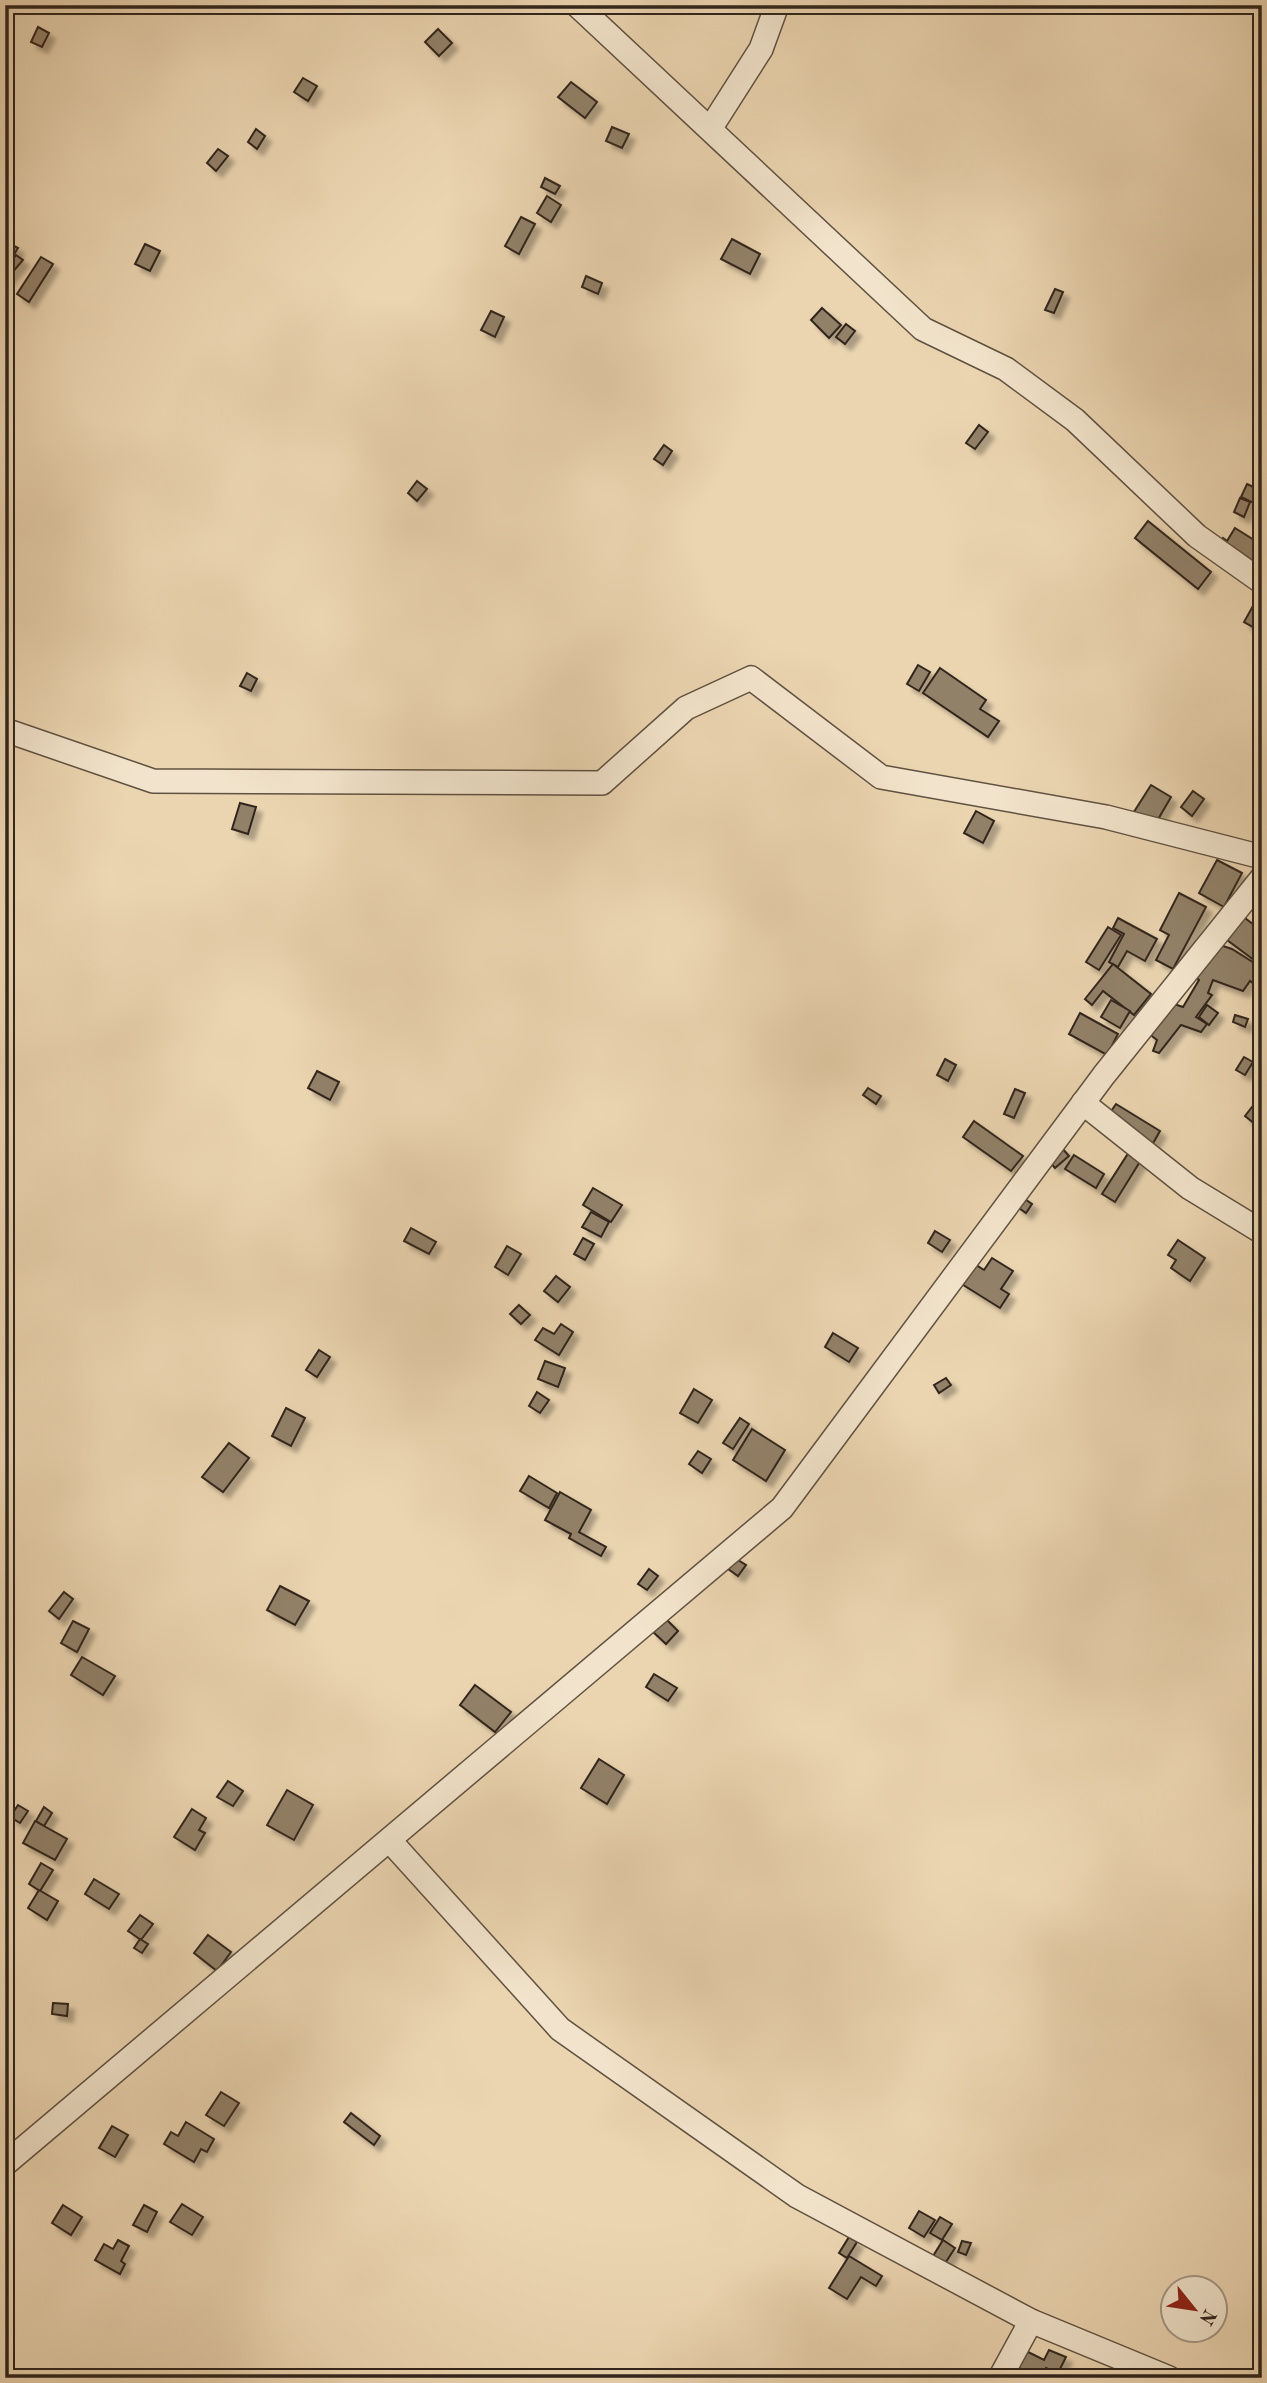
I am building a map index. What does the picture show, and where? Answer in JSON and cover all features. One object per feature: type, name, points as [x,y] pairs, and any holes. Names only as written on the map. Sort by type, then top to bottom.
[{"type":"street","points":[[577,5],[923,329],[1006,369],[1075,420],[1197,536],[1262,582]]},
{"type":"street","points":[[710,129],[761,49],[777,5]]},
{"type":"street","points":[[5,730],[153,781],[602,783],[685,708],[751,678],[881,777],[1106,817],[1262,857]]},
{"type":"street","points":[[5,2164],[390,1842],[782,1508],[1083,1103],[1262,878]]},
{"type":"street","points":[[1083,1103],[1190,1188],[1262,1232]]},
{"type":"street","points":[[390,1842],[560,2029],[797,2196],[1031,2321],[1169,2378]]},
{"type":"street","points":[[1000,2378],[1031,2321]]},
{"type":"building","points":[[38,27],[49,33],[42,47],[31,42]]},
{"type":"building","points":[[438,29],[452,43],[439,56],[425,42]]},
{"type":"building","points":[[303,78],[317,86],[308,101],[294,92]]},
{"type":"building","points":[[571,82],[597,102],[585,118],[558,97]]},
{"type":"building","points":[[612,127],[629,134],[622,148],[606,141]]},
{"type":"building","points":[[256,129],[265,136],[257,149],[248,142]]},
{"type":"building","points":[[218,149],[228,156],[216,171],[207,163]]},
{"type":"building","points":[[545,178],[560,186],[555,194],[541,187]]},
{"type":"building","points":[[547,196],[561,205],[551,222],[537,213]]},
{"type":"building","points":[[521,217],[535,224],[519,254],[505,246]]},
{"type":"building","points":[[732,239],[760,254],[750,274],[721,259]]},
{"type":"building","points":[[10,244],[18,248],[12,258],[5,254]]},
{"type":"building","points":[[145,244],[160,251],[150,271],[135,264]]},
{"type":"building","points":[[16,255],[23,260],[7,279],[5,268]]},
{"type":"building","points":[[41,257],[53,264],[29,302],[17,294]]},
{"type":"building","points":[[586,276],[602,283],[598,294],[582,287]]},
{"type":"building","points":[[1055,289],[1063,292],[1054,313],[1045,310]]},
{"type":"building","points":[[822,308],[841,325],[829,338],[811,320]]},
{"type":"building","points":[[491,311],[504,317],[495,337],[481,330]]},
{"type":"building","points":[[846,324],[855,331],[845,344],[836,337]]},
{"type":"building","points":[[979,425],[988,432],[975,449],[966,443]]},
{"type":"building","points":[[664,445],[672,451],[663,465],[654,459]]},
{"type":"building","points":[[417,481],[427,489],[417,501],[408,493]]},
{"type":"building","points":[[1247,484],[1262,491],[1262,507],[1241,497]]},
{"type":"building","points":[[1240,498],[1250,502],[1244,517],[1234,512]]},
{"type":"building","points":[[1148,521],[1211,572],[1198,589],[1135,538]]},
{"type":"building","points":[[1262,526],[1262,541],[1255,535]]},
{"type":"building","points":[[1235,528],[1262,545],[1262,560],[1253,574],[1215,550],[1223,538],[1227,541]]},
{"type":"building","points":[[1254,604],[1262,608],[1262,632],[1244,622]]},
{"type":"building","points":[[918,665],[930,672],[919,691],[907,684]]},
{"type":"building","points":[[940,668],[986,700],[980,709],[999,721],[988,737],[923,693]]},
{"type":"building","points":[[247,673],[257,679],[251,691],[240,686]]},
{"type":"building","points":[[1151,785],[1171,797],[1153,828],[1132,815]]},
{"type":"building","points":[[1193,791],[1204,799],[1192,816],[1181,807]]},
{"type":"building","points":[[240,803],[256,807],[248,834],[232,829]]},
{"type":"building","points":[[976,811],[994,821],[983,843],[964,833]]},
{"type":"building","points":[[1217,860],[1242,873],[1224,907],[1199,893]]},
{"type":"building","points":[[1179,893],[1206,907],[1173,969],[1156,960],[1169,935],[1160,930]]},
{"type":"building","points":[[1237,912],[1262,931],[1262,966],[1223,937]]},
{"type":"building","points":[[1118,918],[1157,939],[1145,961],[1127,951],[1118,967],[1109,962],[1124,934],[1113,928]]},
{"type":"building","points":[[1108,927],[1121,935],[1099,970],[1086,962]]},
{"type":"building","points":[[1211,942],[1232,949],[1262,968],[1262,990],[1250,981],[1243,991],[1213,980],[1208,993],[1212,995],[1196,1017],[1207,1024],[1201,1032],[1181,1025],[1159,1053],[1153,1051],[1157,1040],[1148,1033],[1171,1003],[1183,1007],[1199,980],[1189,972]]},
{"type":"building","points":[[1113,964],[1151,994],[1134,1015],[1103,991],[1092,1005],[1085,999]]},
{"type":"building","points":[[1111,1000],[1130,1011],[1120,1028],[1101,1017]]},
{"type":"building","points":[[1207,1005],[1218,1013],[1209,1025],[1199,1017]]},
{"type":"building","points":[[1080,1013],[1118,1034],[1107,1055],[1069,1034]]},
{"type":"building","points":[[1235,1015],[1248,1019],[1245,1027],[1233,1022]]},
{"type":"building","points":[[1244,1057],[1253,1062],[1245,1075],[1236,1070]]},
{"type":"building","points":[[945,1059],[956,1065],[948,1081],[937,1075]]},
{"type":"building","points":[[317,1071],[339,1082],[330,1100],[308,1088]]},
{"type":"building","points":[[868,1088],[881,1096],[876,1104],[863,1095]]},
{"type":"building","points":[[1015,1089],[1025,1093],[1014,1118],[1004,1114]]},
{"type":"building","points":[[1259,1098],[1262,1116],[1255,1124],[1245,1116]]},
{"type":"building","points":[[1116,1104],[1160,1131],[1152,1145],[1107,1117]]},
{"type":"building","points":[[974,1121],[1023,1156],[1011,1171],[963,1137]]},
{"type":"building","points":[[1062,1148],[1069,1156],[1055,1168],[1049,1161]]},
{"type":"building","points":[[1129,1152],[1141,1160],[1115,1202],[1102,1194]]},
{"type":"building","points":[[1074,1155],[1104,1174],[1096,1188],[1065,1169]]},
{"type":"building","points":[[593,1188],[622,1205],[611,1222],[583,1205]]},
{"type":"building","points":[[1022,1197],[1032,1204],[1026,1213],[1016,1206]]},
{"type":"building","points":[[591,1212],[609,1222],[601,1237],[582,1227]]},
{"type":"building","points":[[411,1228],[436,1242],[429,1254],[404,1241]]},
{"type":"building","points":[[935,1231],[950,1240],[942,1252],[928,1243]]},
{"type":"building","points":[[583,1238],[594,1244],[585,1260],[574,1254]]},
{"type":"building","points":[[1178,1240],[1205,1258],[1190,1281],[1171,1268],[1176,1260],[1168,1255]]},
{"type":"building","points":[[507,1246],[521,1254],[508,1275],[495,1267]]},
{"type":"building","points":[[992,1258],[1013,1271],[1001,1289],[1009,1294],[1000,1308],[960,1283],[973,1263],[984,1270]]},
{"type":"building","points":[[556,1276],[570,1287],[558,1302],[544,1291]]},
{"type":"building","points":[[519,1305],[530,1315],[521,1324],[510,1314]]},
{"type":"building","points":[[561,1324],[573,1332],[559,1355],[535,1340],[543,1328],[554,1334]]},
{"type":"building","points":[[833,1333],[858,1348],[849,1362],[825,1347]]},
{"type":"building","points":[[319,1350],[330,1357],[317,1377],[306,1370]]},
{"type":"building","points":[[545,1361],[565,1368],[558,1387],[538,1379]]},
{"type":"building","points":[[946,1378],[951,1385],[939,1393],[934,1385]]},
{"type":"building","points":[[694,1389],[712,1400],[698,1423],[680,1413]]},
{"type":"building","points":[[537,1392],[549,1400],[540,1413],[529,1406]]},
{"type":"building","points":[[286,1408],[305,1418],[291,1446],[272,1436]]},
{"type":"building","points":[[740,1418],[749,1424],[733,1449],[723,1443]]},
{"type":"building","points":[[752,1429],[785,1450],[766,1481],[733,1460]]},
{"type":"building","points":[[229,1443],[249,1458],[223,1492],[202,1477]]},
{"type":"building","points":[[698,1451],[711,1459],[702,1473],[689,1464]]},
{"type":"building","points":[[529,1476],[557,1493],[549,1508],[520,1491]]},
{"type":"building","points":[[560,1492],[591,1510],[579,1532],[606,1547],[601,1556],[569,1538],[571,1534],[545,1520]]},
{"type":"building","points":[[735,1558],[746,1565],[738,1576],[728,1569]]},
{"type":"building","points":[[649,1569],[658,1576],[647,1590],[638,1584]]},
{"type":"building","points":[[280,1586],[309,1601],[295,1625],[267,1610]]},
{"type":"building","points":[[64,1592],[73,1599],[59,1619],[49,1611]]},
{"type":"building","points":[[665,1618],[678,1631],[666,1644],[652,1631]]},
{"type":"building","points":[[73,1621],[89,1629],[77,1652],[61,1643]]},
{"type":"building","points":[[82,1657],[115,1676],[103,1695],[71,1675]]},
{"type":"building","points":[[654,1674],[677,1688],[668,1701],[646,1687]]},
{"type":"building","points":[[475,1685],[511,1712],[495,1732],[460,1705]]},
{"type":"building","points":[[599,1759],[624,1775],[607,1804],[581,1788]]},
{"type":"building","points":[[228,1781],[243,1791],[233,1806],[217,1797]]},
{"type":"building","points":[[287,1790],[313,1805],[294,1840],[267,1825]]},
{"type":"building","points":[[18,1805],[28,1811],[20,1823],[10,1817]]},
{"type":"building","points":[[44,1807],[52,1813],[44,1826],[36,1821]]},
{"type":"building","points":[[192,1809],[206,1818],[199,1830],[205,1833],[195,1850],[174,1837]]},
{"type":"building","points":[[35,1821],[67,1839],[55,1860],[23,1843]]},
{"type":"building","points":[[41,1863],[53,1870],[40,1891],[29,1884]]},
{"type":"building","points":[[94,1879],[119,1894],[109,1909],[85,1894]]},
{"type":"building","points":[[39,1890],[58,1901],[47,1920],[28,1908]]},
{"type":"building","points":[[140,1915],[153,1924],[141,1940],[128,1931]]},
{"type":"building","points":[[208,1935],[231,1952],[217,1971],[194,1953]]},
{"type":"building","points":[[140,1939],[148,1944],[142,1953],[134,1948]]},
{"type":"building","points":[[53,2003],[68,2004],[67,2016],[52,2014]]},
{"type":"building","points":[[221,2092],[239,2103],[224,2126],[206,2115]]},
{"type":"building","points":[[351,2113],[380,2136],[374,2145],[344,2122]]},
{"type":"building","points":[[186,2122],[214,2139],[207,2152],[201,2149],[194,2162],[164,2144],[171,2132],[178,2136]]},
{"type":"building","points":[[112,2126],[128,2135],[115,2157],[99,2148]]},
{"type":"building","points":[[182,2204],[203,2217],[192,2235],[170,2222]]},
{"type":"building","points":[[63,2205],[82,2217],[71,2235],[52,2223]]},
{"type":"building","points":[[144,2205],[157,2212],[147,2232],[133,2225]]},
{"type":"building","points":[[919,2211],[935,2220],[924,2237],[909,2228]]},
{"type":"building","points":[[940,2217],[952,2224],[942,2240],[930,2233]]},
{"type":"building","points":[[849,2237],[857,2242],[847,2258],[839,2253]]},
{"type":"building","points":[[118,2240],[129,2246],[121,2261],[125,2264],[120,2274],[95,2260],[104,2244],[113,2249]]},
{"type":"building","points":[[943,2240],[955,2248],[942,2268],[930,2261]]},
{"type":"building","points":[[962,2241],[971,2243],[966,2255],[958,2252]]},
{"type":"building","points":[[849,2256],[882,2276],[876,2286],[861,2277],[847,2299],[829,2288]]},
{"type":"building","points":[[1016,2346],[1044,2360],[1049,2350],[1066,2357],[1058,2373],[1046,2368],[1040,2378],[1008,2363]]}]
